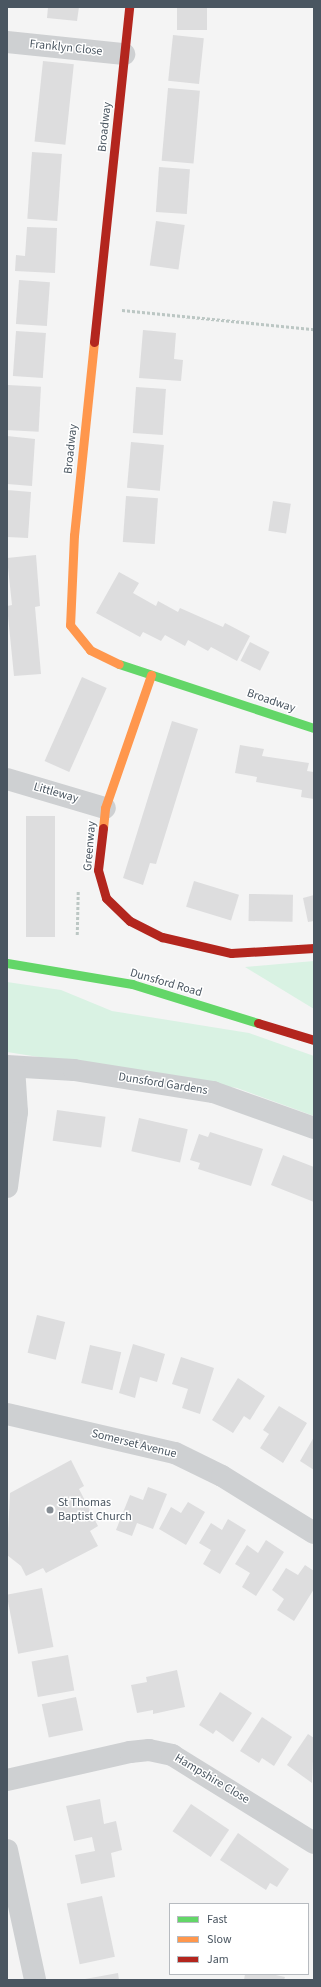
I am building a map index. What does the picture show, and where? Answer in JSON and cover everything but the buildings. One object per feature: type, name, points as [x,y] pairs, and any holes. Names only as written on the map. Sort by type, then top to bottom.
[{"type":"street","name":"Broadway","points":[[129,7],[99,308],[74,535],[70,625],[90,650],[107,660],[314,728]]},
{"type":"street","name":"Franklyn Close","points":[[7,42],[124,54]]},
{"type":"street","name":"Greenway","points":[[151,675],[105,808],[98,870],[100,885],[106,898],[130,921],[162,937],[231,953],[276,952],[314,948]]},
{"type":"street","name":"Littleway","points":[[7,779],[105,808]]},
{"type":"street","name":"Dunsford Road","points":[[7,963],[132,984],[314,1040]]},
{"type":"street","name":"Dunsford Gardens","points":[[11,1067],[74,1070],[213,1092],[314,1128]]},
{"type":"street","points":[[7,1187],[16,1112],[11,1067]]},
{"type":"street","name":"Somerset Avenue","points":[[7,1414],[175,1453],[222,1476],[314,1533]]},
{"type":"street","name":"Hampshire Close","points":[[7,1780],[130,1752],[150,1750],[172,1755],[314,1843]]},
{"type":"street","points":[[7,1850],[35,1980]]},
{"type":"path","points":[[99,308],[314,329]]},
{"type":"green space","points":[[314,961],[314,1009],[245,967]]},
{"type":"green space","points":[[7,982],[61,990],[112,1011],[249,1033],[314,1056],[314,1116],[237,1088],[7,1052]]},
{"type":"traffic: fast","points":[[119,664],[314,728]]},
{"type":"traffic: fast","points":[[7,963],[132,984],[258,1023]]},
{"type":"traffic: slow","points":[[94,342],[74,535],[70,625],[90,650],[119,664]]},
{"type":"traffic: slow","points":[[103,828],[105,808],[151,675]]},
{"type":"traffic: jam","points":[[94,342],[129,7]]},
{"type":"traffic: jam","points":[[103,828],[98,870],[106,898],[130,921],[162,937],[231,953],[314,948]]},
{"type":"traffic: jam","points":[[258,1023],[314,1040]]},
{"type":"place","name":"St Thomas Baptist Church","points":[[50,1510]]}]
